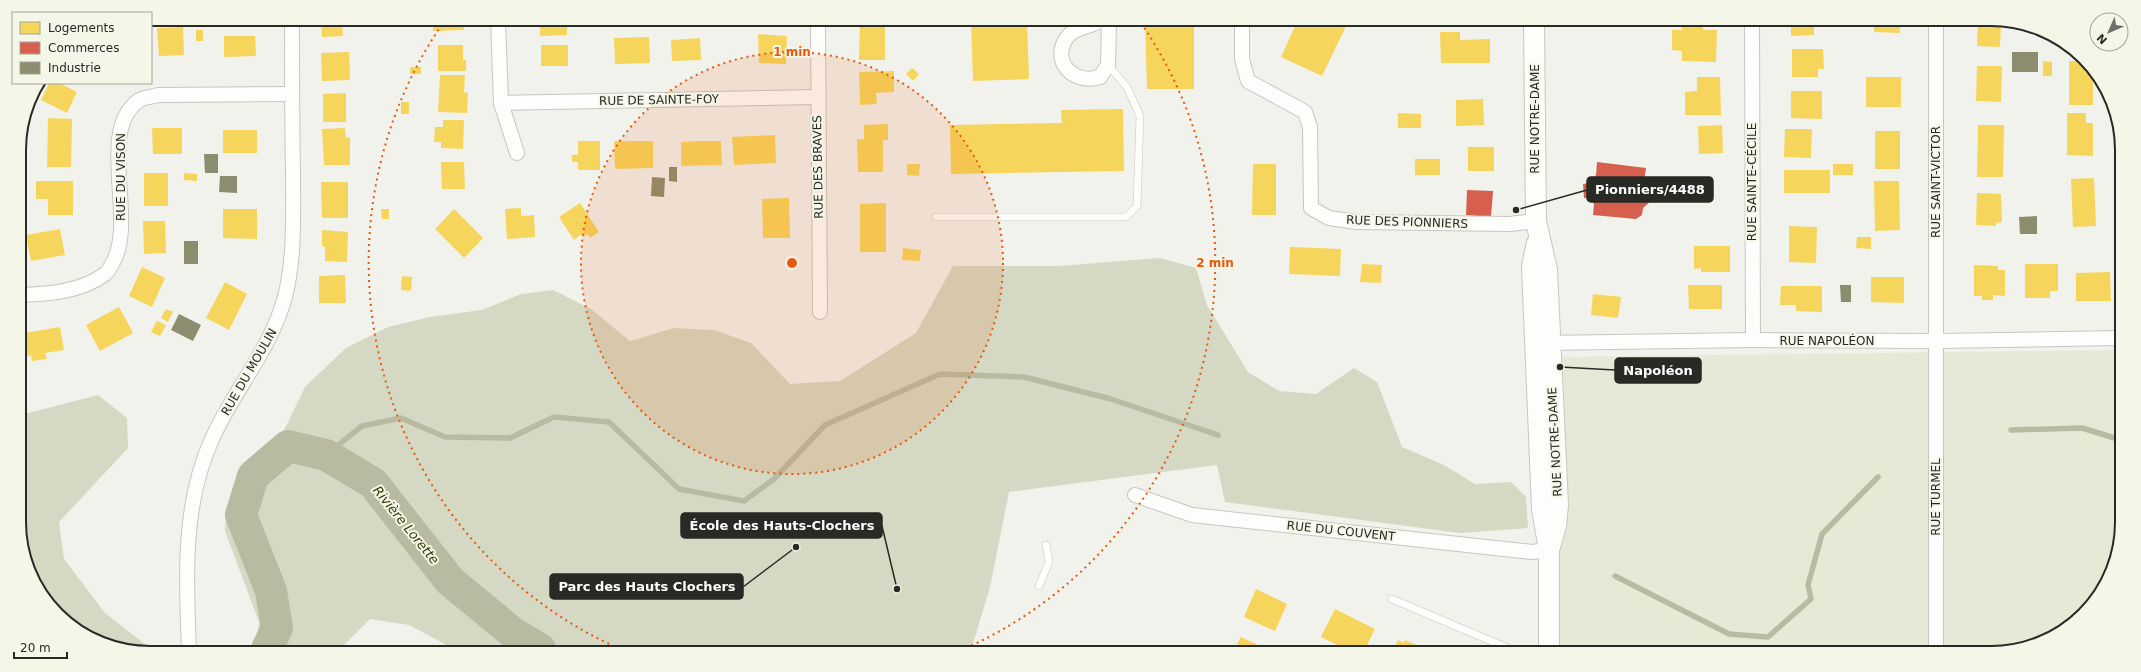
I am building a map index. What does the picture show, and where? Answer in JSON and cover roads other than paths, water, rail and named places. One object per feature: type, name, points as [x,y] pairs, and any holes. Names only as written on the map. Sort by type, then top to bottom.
[{"type":"street","name":"RUE DU MOULIN","points":[[188,644],[189,542],[197,478],[212,438],[226,410],[273,331],[280,313],[288,280],[293,226],[292,26]]},
{"type":"street","points":[[498,26],[501,103],[517,153]]},
{"type":"street","name":"RUE DES BRAVES","points":[[818,26],[817,97],[820,312]]},
{"type":"street","points":[[1089,26],[1071,34],[1062,48],[1062,56],[1068,71],[1083,79],[1092,79],[1100,76],[1108,65],[1109,26]]},
{"type":"street","name":"RUE DES PIONNIERS","points":[[1242,26],[1242,59],[1248,81],[1305,112],[1310,128],[1311,208],[1329,218],[1357,222],[1509,224],[1537,230]]},
{"type":"street","name":"RUE NOTRE-DAME","points":[[1534,26],[1537,230],[1547,270],[1543,342],[1558,505],[1556,526],[1549,550],[1549,646]]},
{"type":"street","name":"RUE SAINTE-CÉCILE","points":[[1752,26],[1753,340]]},
{"type":"street","name":"RUE SAINT-VICTOR","points":[[1936,26],[1937,341]]},
{"type":"street","name":"RUE DU VISON","points":[[26,295],[48,294],[82,287],[106,274],[117,255],[121,230],[119,140],[121,122],[128,111],[139,100],[158,95],[292,94]]},
{"type":"street","name":"RUE DE SAINTE-FOY","points":[[501,103],[817,97]]},
{"type":"street","name":"RUE NAPOLÉON","points":[[1543,342],[1753,340],[1937,341],[2115,338]]},
{"type":"street","name":"RUE TURMEL","points":[[1936,646],[1937,341]]},
{"type":"street","name":"RUE DU COUVENT","points":[[1135,495],[1192,514],[1532,552],[1549,550]]},
{"type":"lane","points":[[936,216],[1126,216],[1137,206],[1140,116],[1127,87],[1108,65]]},
{"type":"lane","points":[[1039,586],[1049,562],[1046,546]]},
{"type":"lane","points":[[1392,599],[1503,646]]},
{"type":"waterway","points":[[326,455],[362,426],[401,418],[445,437],[510,438],[554,417],[609,422],[679,489],[744,501],[774,479],[825,425],[940,374],[1024,377],[1111,399],[1218,435]]},
{"type":"waterway","points":[[2011,430],[2082,428],[2115,438]]},
{"type":"waterway","name":"Rivière Lorette","points":[[268,646],[277,628],[271,591],[241,515],[253,476],[288,446],[326,455],[373,483],[450,581],[513,633],[535,646]]},
{"type":"waterway","points":[[1615,576],[1729,634],[1768,637],[1811,599],[1808,585],[1822,534],[1878,477]]},
{"type":"place","name":"Pionniers/4488","points":[[1516,210]]},
{"type":"place","name":"Napoléon","points":[[1560,367]]},
{"type":"place","name":"Parc des Hauts Clochers","points":[[796,547]]},
{"type":"place","name":"École des Hauts-Clochers","points":[[897,589]]}]
